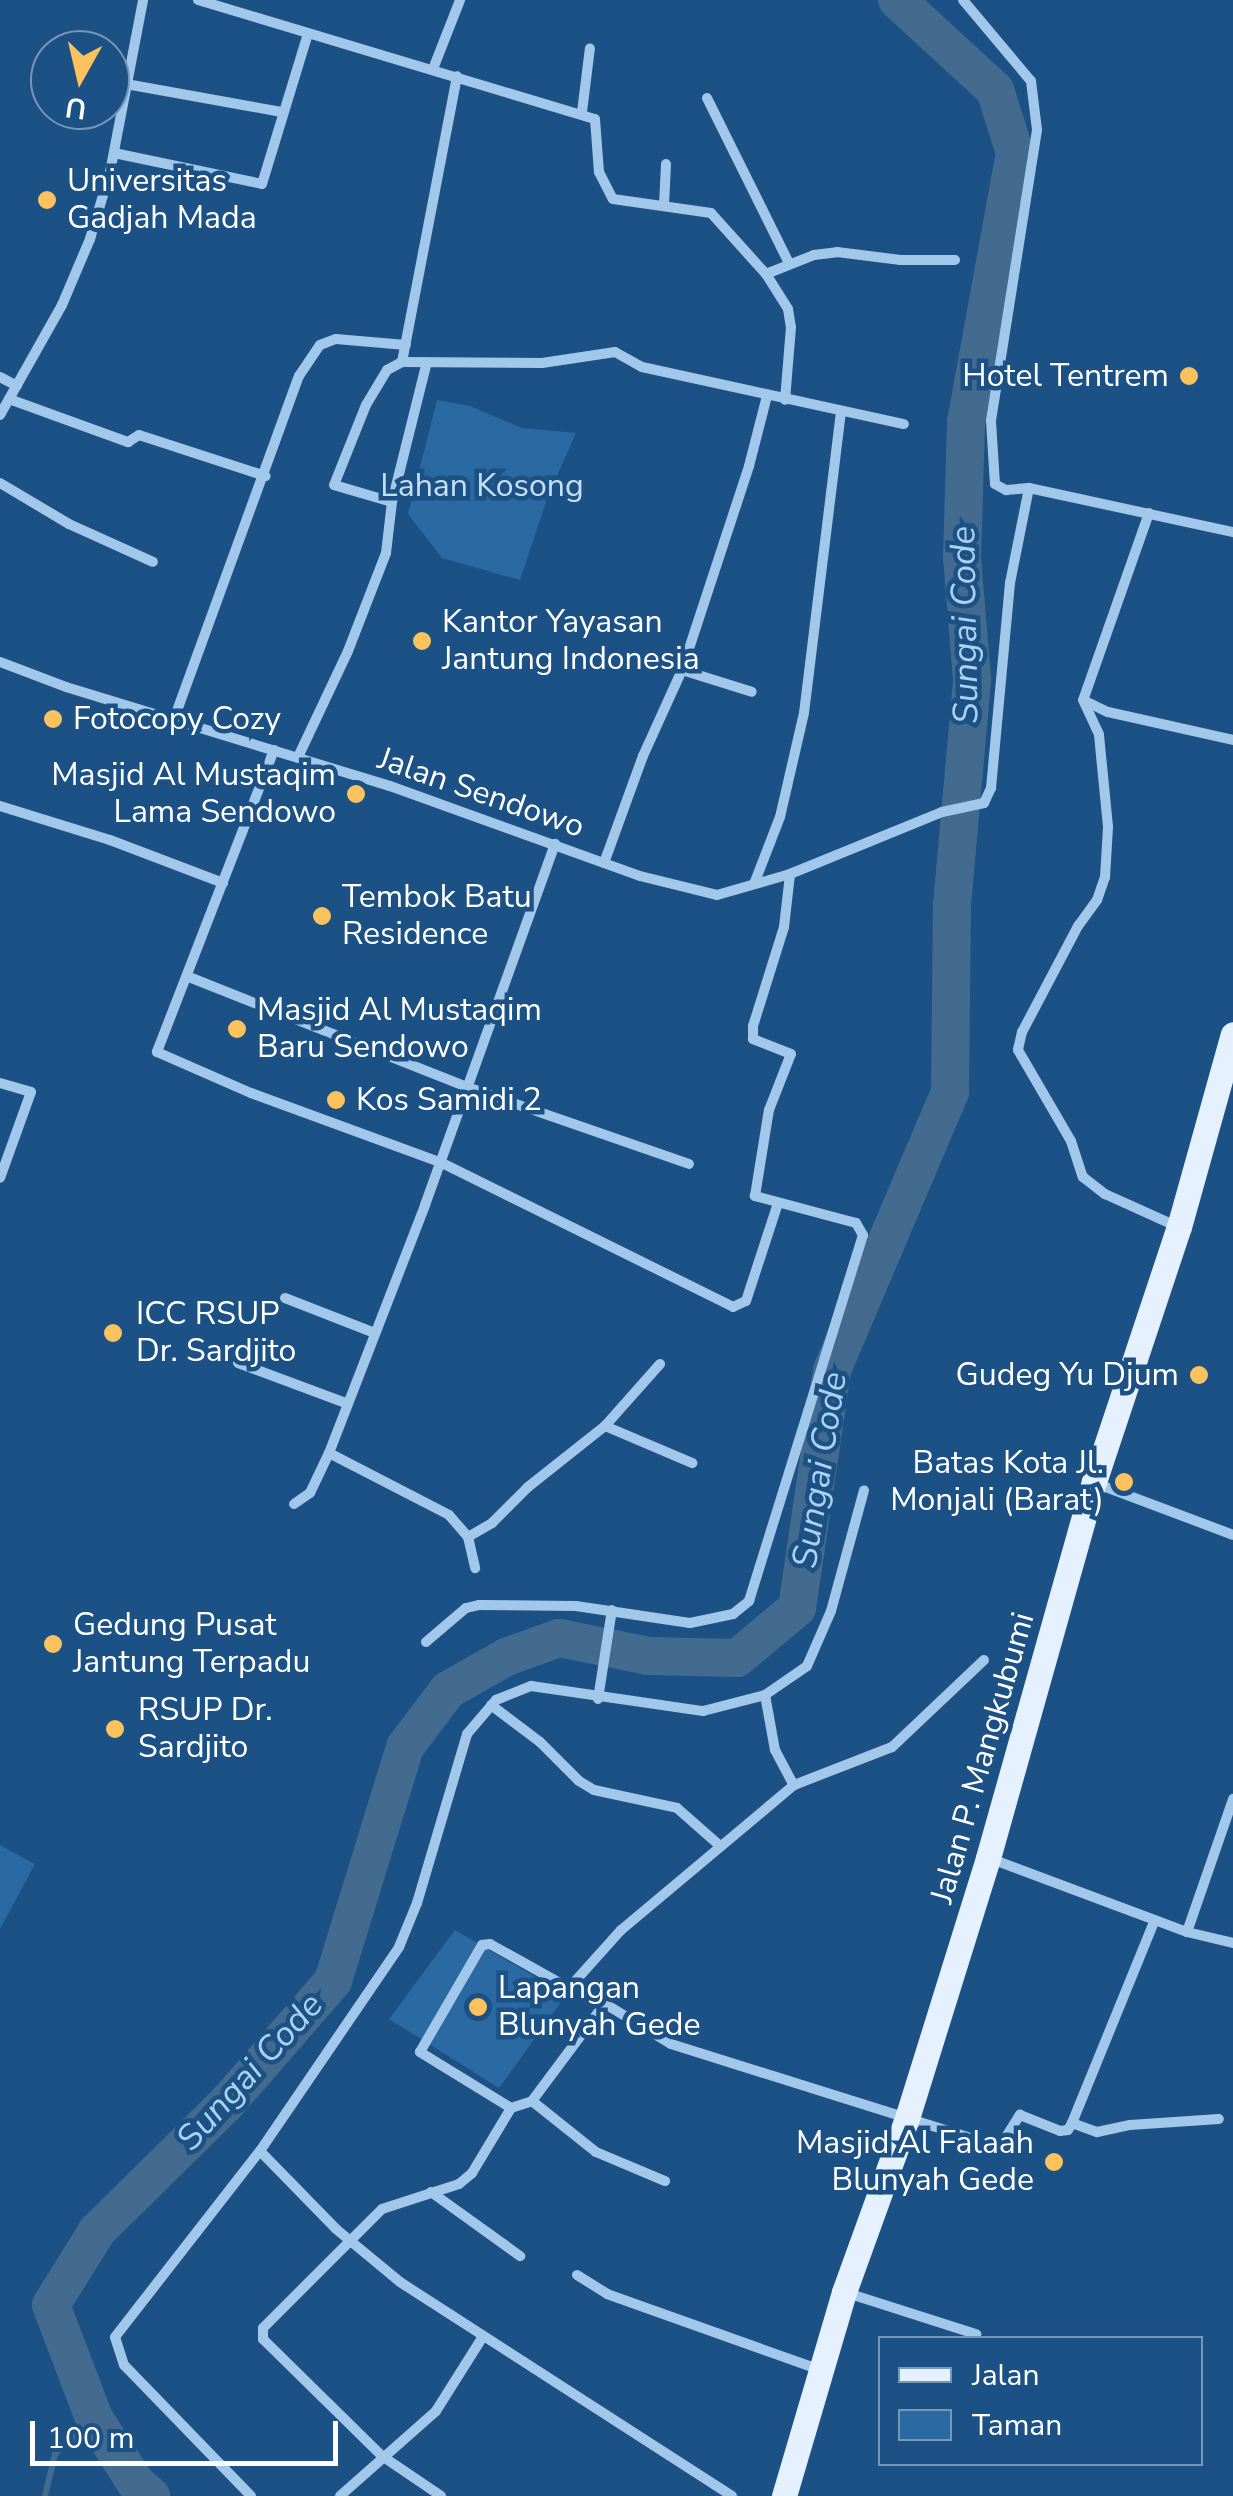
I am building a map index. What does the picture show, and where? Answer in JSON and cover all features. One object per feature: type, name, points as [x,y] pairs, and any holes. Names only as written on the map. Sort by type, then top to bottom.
[{"type":"main road","name":"Jalan P. Mangkubumi","points":[[784,2496],[844,2292],[908,2116],[988,1858],[1094,1482],[1179,1227],[1233,1034]]},
{"type":"street","points":[[130,64],[143,0]]},
{"type":"street","points":[[198,0],[595,119],[600,172],[614,199],[711,212],[766,274],[788,309],[791,327],[785,400]]},
{"type":"street","points":[[433,69],[460,0]]},
{"type":"street","points":[[963,0],[1032,80],[1037,130],[990,421],[995,484],[1006,490],[1029,488],[1233,532]]},
{"type":"street","points":[[114,154],[262,184],[308,34]]},
{"type":"street","points":[[582,112],[590,48]]},
{"type":"street","points":[[402,362],[457,76]]},
{"type":"street","points":[[130,85],[281,112]]},
{"type":"street","points":[[707,98],[790,263]]},
{"type":"street","points":[[0,415],[82,258],[118,130]]},
{"type":"street","points":[[664,205],[666,164]]},
{"type":"street","points":[[766,274],[790,263],[837,252],[900,260],[955,260]]},
{"type":"street","points":[[174,719],[229,560],[265,476],[300,376],[320,345],[336,339],[406,345]]},
{"type":"street","points":[[392,502],[334,485],[366,404],[387,370],[402,362],[542,363],[615,352],[642,367],[842,414],[904,424]]},
{"type":"street","points":[[298,757],[348,651],[386,552],[392,502],[427,362]]},
{"type":"street","points":[[0,377],[17,386]]},
{"type":"street","points":[[604,863],[643,756],[682,670],[749,466],[766,396]]},
{"type":"street","points":[[9,400],[128,442],[138,434],[265,476]]},
{"type":"street","points":[[754,884],[780,817],[804,713],[842,414]]},
{"type":"street","points":[[0,483],[69,524],[153,562]]},
{"type":"street","name":"Jalan Sendowo","points":[[0,662],[298,757],[682,889],[717,896],[790,874],[942,812],[984,803],[991,788],[1010,583],[1029,488]]},
{"type":"street","points":[[1149,513],[1083,700],[1098,735],[1108,827],[1105,877],[1097,900],[1078,926],[1022,1032],[1018,1050],[1071,1141],[1083,1177],[1105,1194],[1179,1227]]},
{"type":"street","points":[[682,670],[752,692]]},
{"type":"street","points":[[1083,700],[1108,712],[1233,740]]},
{"type":"street","points":[[274,750],[157,1052],[251,1093],[440,1162],[734,1306],[746,1301],[778,1202]]},
{"type":"street","points":[[0,806],[110,840],[223,883]]},
{"type":"street","points":[[294,1504],[310,1493],[329,1453],[555,844]]},
{"type":"street","points":[[426,1642],[466,1608],[479,1605],[544,1604],[690,1623],[716,1620],[743,1608],[758,1579],[864,1235],[856,1222],[756,1196],[769,1110],[791,1054],[753,1039],[752,1026],[784,926],[790,874]]},
{"type":"street","points":[[189,977],[464,1086],[688,1164]]},
{"type":"street","points":[[0,1083],[31,1092],[0,1178]]},
{"type":"street","points":[[285,1298],[375,1333]]},
{"type":"street","points":[[238,1363],[348,1404]]},
{"type":"street","points":[[468,1537],[492,1523],[528,1486],[605,1426],[660,1364]]},
{"type":"street","points":[[605,1426],[692,1463]]},
{"type":"street","points":[[329,1453],[449,1515],[468,1537],[475,1568]]},
{"type":"street","points":[[1094,1482],[1233,1535]]},
{"type":"street","points":[[250,2496],[124,2365],[115,2337],[260,2151],[399,1947],[423,1884],[454,1766],[467,1734],[491,1704],[509,1692],[531,1686],[703,1711],[766,1695],[807,1666],[831,1611],[864,1490]]},
{"type":"street","points":[[598,1698],[612,1610]]},
{"type":"street","points":[[568,1988],[621,1930],[794,1785],[892,1747],[984,1660]]},
{"type":"street","points":[[766,1695],[775,1750],[794,1785]]},
{"type":"street","points":[[491,1704],[540,1742],[579,1781],[594,1790],[677,1808],[719,1845]]},
{"type":"street","points":[[1187,1932],[1233,1799]]},
{"type":"street","points":[[988,1858],[1187,1932],[1233,1943]]},
{"type":"street","points":[[511,2108],[420,2052],[482,1945],[490,1944],[568,1988],[604,2003],[671,2044],[1001,2145],[1020,2115],[1060,2131],[1068,2130],[1155,1920]]},
{"type":"street","points":[[442,2496],[382,2456],[262,2334],[263,2328],[382,2209],[459,2184],[472,2174],[511,2108],[532,2100],[604,2003]]},
{"type":"street","points":[[532,2100],[596,2152],[665,2180]]},
{"type":"street","points":[[1072,2123],[1097,2132],[1130,2125],[1219,2119]]},
{"type":"street","points":[[260,2151],[350,2241],[400,2282],[732,2496]]},
{"type":"street","points":[[431,2192],[520,2256]]},
{"type":"street","points":[[577,2274],[607,2294],[820,2370]]},
{"type":"street","points":[[844,2292],[976,2334]]},
{"type":"street","points":[[340,2496],[436,2410],[482,2338]]},
{"type":"green space","name":"Lahan Kosong","points":[[437,400],[470,406],[522,428],[576,433],[548,496],[520,580],[442,558],[408,514]]},
{"type":"green space","points":[[0,1845],[35,1864],[0,1929]]},
{"type":"green space","name":"Lapangan Blunyah Gede","points":[[455,1930],[566,1995],[499,2088],[389,2019]]},
{"type":"waterway","name":"Sungai Code","points":[[151,2496],[135,2482],[94,2418],[51,2305],[97,2231],[227,2103],[333,1981],[405,1747],[448,1690],[506,1657],[559,1638],[648,1656],[737,1658],[797,1608],[832,1370],[950,1092],[952,905],[972,679],[962,558],[966,422],[1015,153],[995,90],[897,0]]},
{"type":"waterway","points":[[45,2496],[55,2454],[94,2418]]},
{"type":"place","name":"Universitas Gadjah Mada","points":[[47,200]]},
{"type":"place","name":"Hotel Tentrem","points":[[1189,376]]},
{"type":"place","name":"Kantor Yayasan Jantung Indonesia","points":[[422,641]]},
{"type":"place","name":"Fotocopy Cozy","points":[[53,719]]},
{"type":"place","name":"Masjid Al Mustaqim Lama Sendowo","points":[[356,794]]},
{"type":"place","name":"Tembok Batu Residence","points":[[322,916]]},
{"type":"place","name":"Masjid Al Mustaqim Baru Sendowo","points":[[237,1029]]},
{"type":"place","name":"Kos Samidi 2","points":[[336,1100]]},
{"type":"place","name":"ICC RSUP Dr. Sardjito","points":[[113,1333]]},
{"type":"place","name":"Gudeg Yu Djum","points":[[1199,1375]]},
{"type":"place","name":"Batas Kota Jl. Monjali (Barat)","points":[[1124,1482]]},
{"type":"place","name":"Gedung Pusat Jantung Terpadu","points":[[53,1644]]},
{"type":"place","name":"RSUP Dr. Sardjito","points":[[115,1729]]},
{"type":"place","name":"Lapangan Blunyah Gede","points":[[478,2007]]},
{"type":"place","name":"Masjid Al Falaah Blunyah Gede","points":[[1054,2162]]}]
